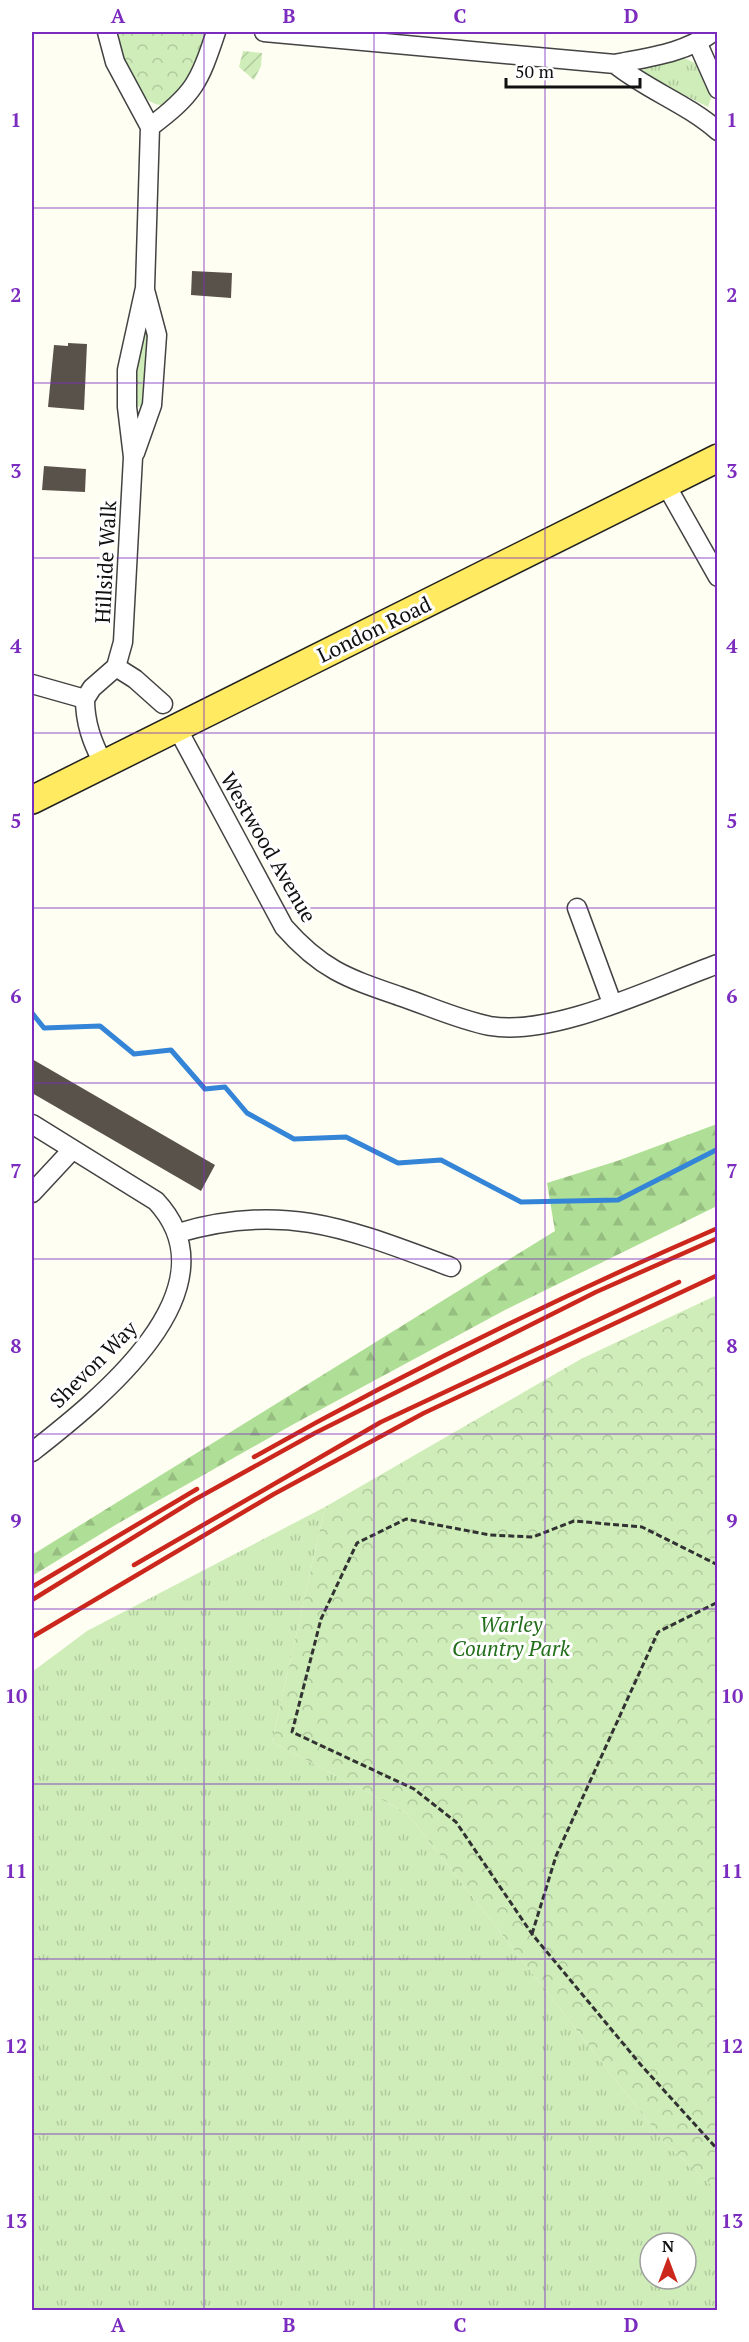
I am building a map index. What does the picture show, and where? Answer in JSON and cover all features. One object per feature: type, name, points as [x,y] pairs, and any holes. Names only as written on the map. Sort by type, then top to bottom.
[{"type":"main road","name":"London Road","points":[[32,800],[103,763],[169,715],[666,485],[717,458]]},
{"type":"street","points":[[107,32],[115,62],[150,127],[181,104],[202,75],[216,32]]},
{"type":"street","points":[[264,32],[615,64],[698,44],[714,32]]},
{"type":"street","points":[[698,44],[717,89]]},
{"type":"street","points":[[615,64],[632,78],[701,117],[717,131]]},
{"type":"street","name":"Hillside Walk","points":[[116,667],[123,642],[133,457],[127,407],[127,370],[145,288],[150,127]]},
{"type":"street","name":"Hillside Walk","points":[[133,457],[152,405],[157,336],[145,288]]},
{"type":"street","points":[[666,485],[717,577]]},
{"type":"street","points":[[103,763],[92,742],[85,718],[85,699],[92,688],[116,667]]},
{"type":"street","name":"Westwood Avenue","points":[[116,667],[135,679],[169,715],[284,927],[301,947],[333,971],[491,1026],[514,1027],[540,1024],[612,1003],[717,964]]},
{"type":"street","points":[[32,684],[85,699]]},
{"type":"street","points":[[577,908],[612,1003]]},
{"type":"street","name":"Shevon Way","points":[[32,1124],[156,1201],[170,1216],[182,1248],[181,1270],[175,1294],[155,1335],[123,1372],[32,1452]]},
{"type":"street","points":[[32,1193],[72,1150]]},
{"type":"street","points":[[178,1233],[231,1221],[285,1218],[354,1231],[451,1267]]},
{"type":"path","points":[[717,1565],[642,1527],[574,1521],[533,1538],[490,1534],[406,1519],[357,1544],[321,1619],[292,1732],[414,1789],[456,1822],[532,1934],[641,2065],[717,2150]]},
{"type":"path","points":[[532,1934],[556,1856],[658,1632],[717,1602]]},
{"type":"green space","points":[[116,32],[209,32],[200,63],[192,80],[172,101],[159,105],[149,100],[133,80]]},
{"type":"green space","points":[[243,51],[262,53],[261,66],[254,80],[239,67]]},
{"type":"green space","points":[[684,58],[695,63],[711,98],[708,107],[643,74],[644,65]]},
{"type":"green space","points":[[141,312],[151,336],[148,383],[142,407],[135,406],[132,382]]},
{"type":"green space","points":[[717,1124],[717,1206],[505,1310],[292,1425],[117,1524],[32,1576],[32,1555],[555,1231],[547,1183],[617,1161]]},
{"type":"green space","name":"Warley Country Park","points":[[717,1295],[717,2190],[665,2143],[407,1813],[272,1742],[325,1507],[581,1359]]},
{"type":"green space","points":[[325,1507],[272,1742],[407,1813],[665,2143],[717,2190],[717,2310],[32,2310],[32,1672],[87,1631]]},
{"type":"building","points":[[192,271],[232,273],[231,298],[191,295]]},
{"type":"building","points":[[68,343],[87,344],[84,410],[48,407],[54,345],[68,346]]},
{"type":"building","points":[[44,466],[86,469],[85,492],[42,490]]},
{"type":"building","points":[[32,1059],[215,1165],[201,1191],[32,1093]]},
{"type":"waterway","points":[[32,1013],[44,1028],[100,1026],[134,1054],[171,1050],[205,1089],[225,1087],[247,1113],[294,1139],[346,1137],[398,1163],[441,1160],[521,1202],[618,1200],[718,1149]]},
{"type":"railway","points":[[254,1457],[368,1395],[483,1337],[718,1228]]},
{"type":"railway","points":[[32,1600],[194,1500],[315,1433],[596,1292],[718,1238]]},
{"type":"railway","points":[[32,1637],[274,1494],[424,1413],[718,1275]]},
{"type":"railway","points":[[134,1565],[381,1422],[679,1282]]},
{"type":"railway","points":[[32,1587],[197,1489]]}]
